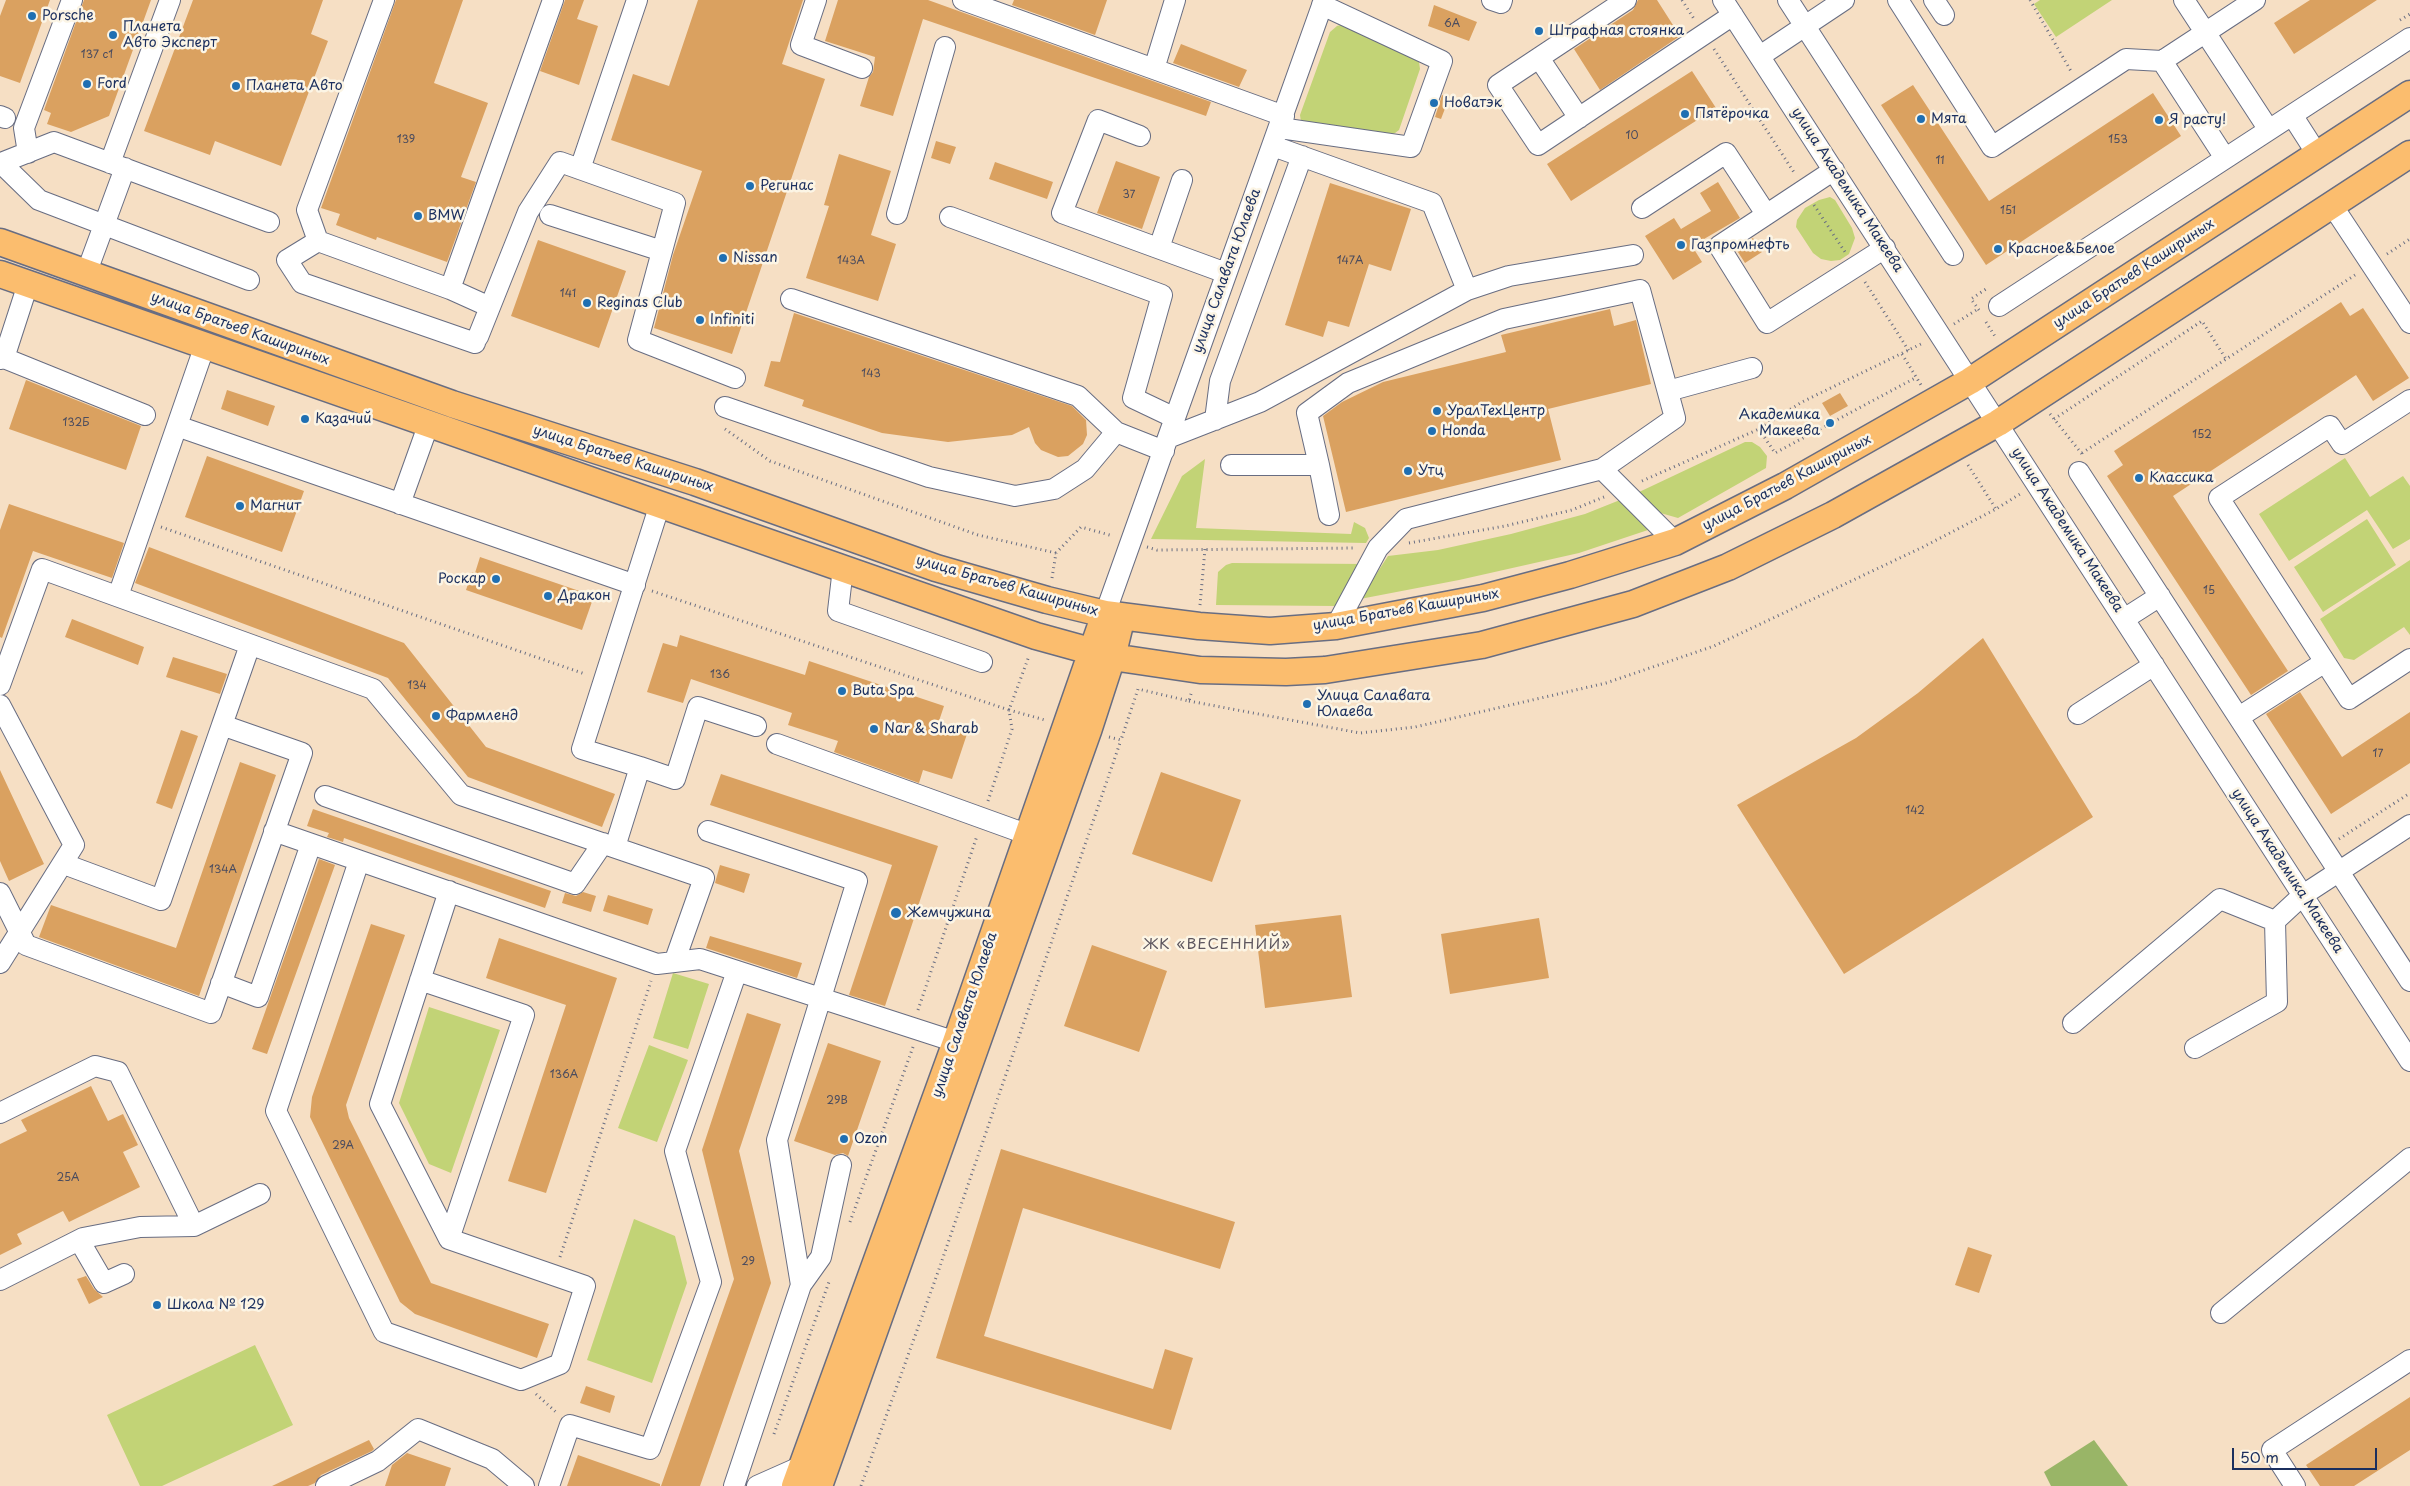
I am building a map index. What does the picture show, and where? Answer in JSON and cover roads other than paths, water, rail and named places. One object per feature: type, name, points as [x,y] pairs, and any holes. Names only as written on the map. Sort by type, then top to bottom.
[{"type":"main road","name":"улица Братьев Кашириных","points":[[0,242],[452,404],[695,482],[936,568],[1047,600],[1114,615],[1199,626],[1270,631],[1336,626],[1483,598],[1570,575],[1675,542],[1785,486],[1970,381],[2410,94]]},
{"type":"main road","name":"улица Братьев Кашириных","points":[[0,274],[1036,636],[1102,654],[1200,670],[1286,672],[1325,670],[1482,645],[1633,604],[1728,567],[1833,515],[1998,423],[2410,154]]},
{"type":"main road","points":[[806,555],[816,526]]},
{"type":"main road","name":"улица Салавата Юлаева","points":[[799,1476],[1029,835],[1102,654],[1114,615]]},
{"type":"main road","name":"улица Салавата Юлаева","points":[[819,1486],[1088,731],[1102,654]]},
{"type":"street","points":[[28,153],[24,128],[72,0]]},
{"type":"street","points":[[86,274],[104,224],[118,165],[170,0]]},
{"type":"street","points":[[318,241],[307,210],[384,0]]},
{"type":"street","points":[[450,289],[554,0]]},
{"type":"street","points":[[580,168],[638,0]]},
{"type":"street","points":[[816,0],[801,45],[862,68]]},
{"type":"street","points":[[1154,69],[1175,0]]},
{"type":"street","points":[[1492,0],[1501,3],[1502,0]]},
{"type":"street","points":[[1626,0],[1498,85],[1538,146],[1728,8]]},
{"type":"street","points":[[1788,0],[1953,255]]},
{"type":"street","points":[[1760,56],[1844,0]]},
{"type":"street","points":[[1898,0],[1992,148],[2126,59],[2162,61],[2255,0]]},
{"type":"street","points":[[2184,0],[2269,130]]},
{"type":"street","points":[[969,1],[1154,69],[1279,130],[1411,147],[1442,61],[1323,2]]},
{"type":"street","name":"улица Салавата Юлаева","points":[[1114,615],[1130,541],[1279,130],[1323,2]]},
{"type":"street","name":"улица Академика Макеева","points":[[1728,8],[2410,1061]]},
{"type":"street","points":[[1999,306],[2410,38]]},
{"type":"street","points":[[897,214],[945,47]]},
{"type":"street","points":[[1539,58],[1579,118]]},
{"type":"street","points":[[2162,61],[2225,158]]},
{"type":"street","points":[[2292,115],[2317,154]]},
{"type":"street","points":[[1140,136],[1098,120],[1062,213],[1226,273]]},
{"type":"street","points":[[1279,130],[1302,156],[1432,203],[1467,290]]},
{"type":"street","points":[[249,280],[39,200],[0,163],[54,142],[269,222]]},
{"type":"street","points":[[1642,208],[1726,154],[1766,214]]},
{"type":"street","points":[[1215,420],[1220,381],[1302,156]]},
{"type":"street","points":[[318,241],[287,260],[302,283],[476,340],[528,212],[560,162],[580,168],[675,203],[638,340],[735,378]]},
{"type":"street","points":[[1834,170],[1719,246],[1768,323],[1885,248]]},
{"type":"street","points":[[1159,248],[1182,180]]},
{"type":"street","points":[[2332,205],[2410,322]]},
{"type":"street","points":[[550,215],[662,251]]},
{"type":"street","points":[[950,217],[1162,295],[1133,398],[1174,418]]},
{"type":"street","points":[[318,241],[450,289],[490,307]]},
{"type":"street","points":[[791,299],[1078,396],[1116,432],[1166,444],[1215,420],[1260,402],[1467,290],[1509,276],[1633,255]]},
{"type":"street","points":[[28,284],[2,359],[145,414]]},
{"type":"street","points":[[1329,516],[1307,413],[1348,384],[1504,319],[1640,290],[1675,418],[1602,469],[1406,519],[1378,548],[1336,626]]},
{"type":"street","points":[[118,596],[205,345]]},
{"type":"street","points":[[1668,391],[1752,368]]},
{"type":"street","points":[[2410,400],[2342,444],[2330,426],[2219,498],[2349,699],[2410,659]]},
{"type":"street","points":[[722,415],[928,477],[1014,496],[1054,489],[1085,469],[1116,432]]},
{"type":"street","points":[[400,504],[429,423]]},
{"type":"street","points":[[177,426],[635,585]]},
{"type":"street","points":[[1231,465],[1319,464]]},
{"type":"street","points":[[2077,465],[2410,981]]},
{"type":"street","points":[[1602,469],[1675,542]]},
{"type":"street","points":[[660,504],[582,749],[675,779],[698,707],[756,726]]},
{"type":"street","points":[[0,685],[42,568],[373,689],[461,796],[704,878],[666,962]]},
{"type":"street","points":[[842,568],[838,611],[982,662]]},
{"type":"street","points":[[2124,619],[2160,596]]},
{"type":"street","points":[[64,864],[161,900],[250,644]]},
{"type":"street","points":[[2239,717],[2325,662]]},
{"type":"street","points":[[2078,714],[2154,665]]},
{"type":"street","points":[[0,705],[74,846],[0,963]]},
{"type":"street","points":[[0,893],[26,945],[211,1013],[302,753],[222,725]]},
{"type":"street","points":[[777,744],[1029,835]]},
{"type":"street","points":[[325,796],[575,884],[609,845],[640,767]]},
{"type":"street","points":[[2195,1048],[2277,1002],[2275,921],[2303,895],[2410,826]]},
{"type":"street","points":[[274,831],[359,861],[666,962],[700,959],[956,1042]]},
{"type":"street","points":[[708,831],[856,881],[778,1140],[801,1285]]},
{"type":"street","points":[[221,984],[258,997],[312,844]]},
{"type":"street","points":[[359,861],[276,1111],[384,1332],[521,1380],[560,1364],[585,1286],[449,1239],[380,1104],[449,891]]},
{"type":"street","points":[[2073,1023],[2220,899],[2275,921]]},
{"type":"street","points":[[550,1486],[570,1425],[650,1449],[711,1282],[675,1151],[737,972]]},
{"type":"street","points":[[420,980],[524,1015],[449,1239]]},
{"type":"street","points":[[0,1113],[95,1066],[118,1072],[194,1226]]},
{"type":"street","points":[[2221,1313],[2410,1158]]},
{"type":"street","points":[[734,1486],[801,1285],[821,1257],[841,1165]]},
{"type":"street","points":[[0,1280],[79,1240],[140,1227],[194,1226],[260,1194]]},
{"type":"street","points":[[79,1240],[104,1283],[124,1274]]},
{"type":"street","points":[[2295,1486],[2272,1450],[2410,1360]]},
{"type":"street","points":[[326,1486],[378,1461],[418,1429],[492,1459],[524,1486]]},
{"type":"street","points":[[757,1486],[799,1476]]},
{"type":"place","name":"Porsche","points":[[32,16]]},
{"type":"place","name":"Штрафная стоянка","points":[[1539,31]]},
{"type":"place","name":"Планета Авто Эксперт","points":[[113,35]]},
{"type":"place","name":"Ford","points":[[87,84]]},
{"type":"place","name":"Планета Авто","points":[[236,86]]},
{"type":"place","name":"Новатэк","points":[[1434,103]]},
{"type":"place","name":"Пятёрочка","points":[[1685,114]]},
{"type":"place","name":"Мята","points":[[1921,119]]},
{"type":"place","name":"Я расту!","points":[[2159,120]]},
{"type":"place","name":"Регинас","points":[[750,186]]},
{"type":"place","name":"BMW","points":[[418,216]]},
{"type":"place","name":"Газпромнефть","points":[[1681,245]]},
{"type":"place","name":"Красное&Белое","points":[[1998,249]]},
{"type":"place","name":"Nissan","points":[[723,258]]},
{"type":"place","name":"Reginas Club","points":[[587,303]]},
{"type":"place","name":"Infiniti","points":[[700,320]]},
{"type":"place","name":"УралТехЦентр","points":[[1437,411]]},
{"type":"place","name":"Казачий","points":[[305,419]]},
{"type":"place","name":"Академика Макеева","points":[[1830,423]]},
{"type":"place","name":"Honda","points":[[1432,431]]},
{"type":"place","name":"Утц","points":[[1408,471]]},
{"type":"place","name":"Классика","points":[[2139,478]]},
{"type":"place","name":"Магнит","points":[[240,506]]},
{"type":"place","name":"Роскар","points":[[496,579]]},
{"type":"place","name":"Дракон","points":[[548,596]]},
{"type":"place","name":"Buta Spa","points":[[842,691]]},
{"type":"place","name":"Улица Салавата Юлаева","points":[[1307,704]]},
{"type":"place","name":"Фармленд","points":[[436,716]]},
{"type":"place","name":"Nar & Sharab","points":[[874,729]]},
{"type":"place","name":"Жемчужина","points":[[896,913]]},
{"type":"place","name":"Ozon","points":[[844,1139]]},
{"type":"place","name":"Школа № 129","points":[[157,1305]]},
{"type":"district","name":"ЖК «ВЕСЕННИЙ»","points":[[1217,945]]}]
